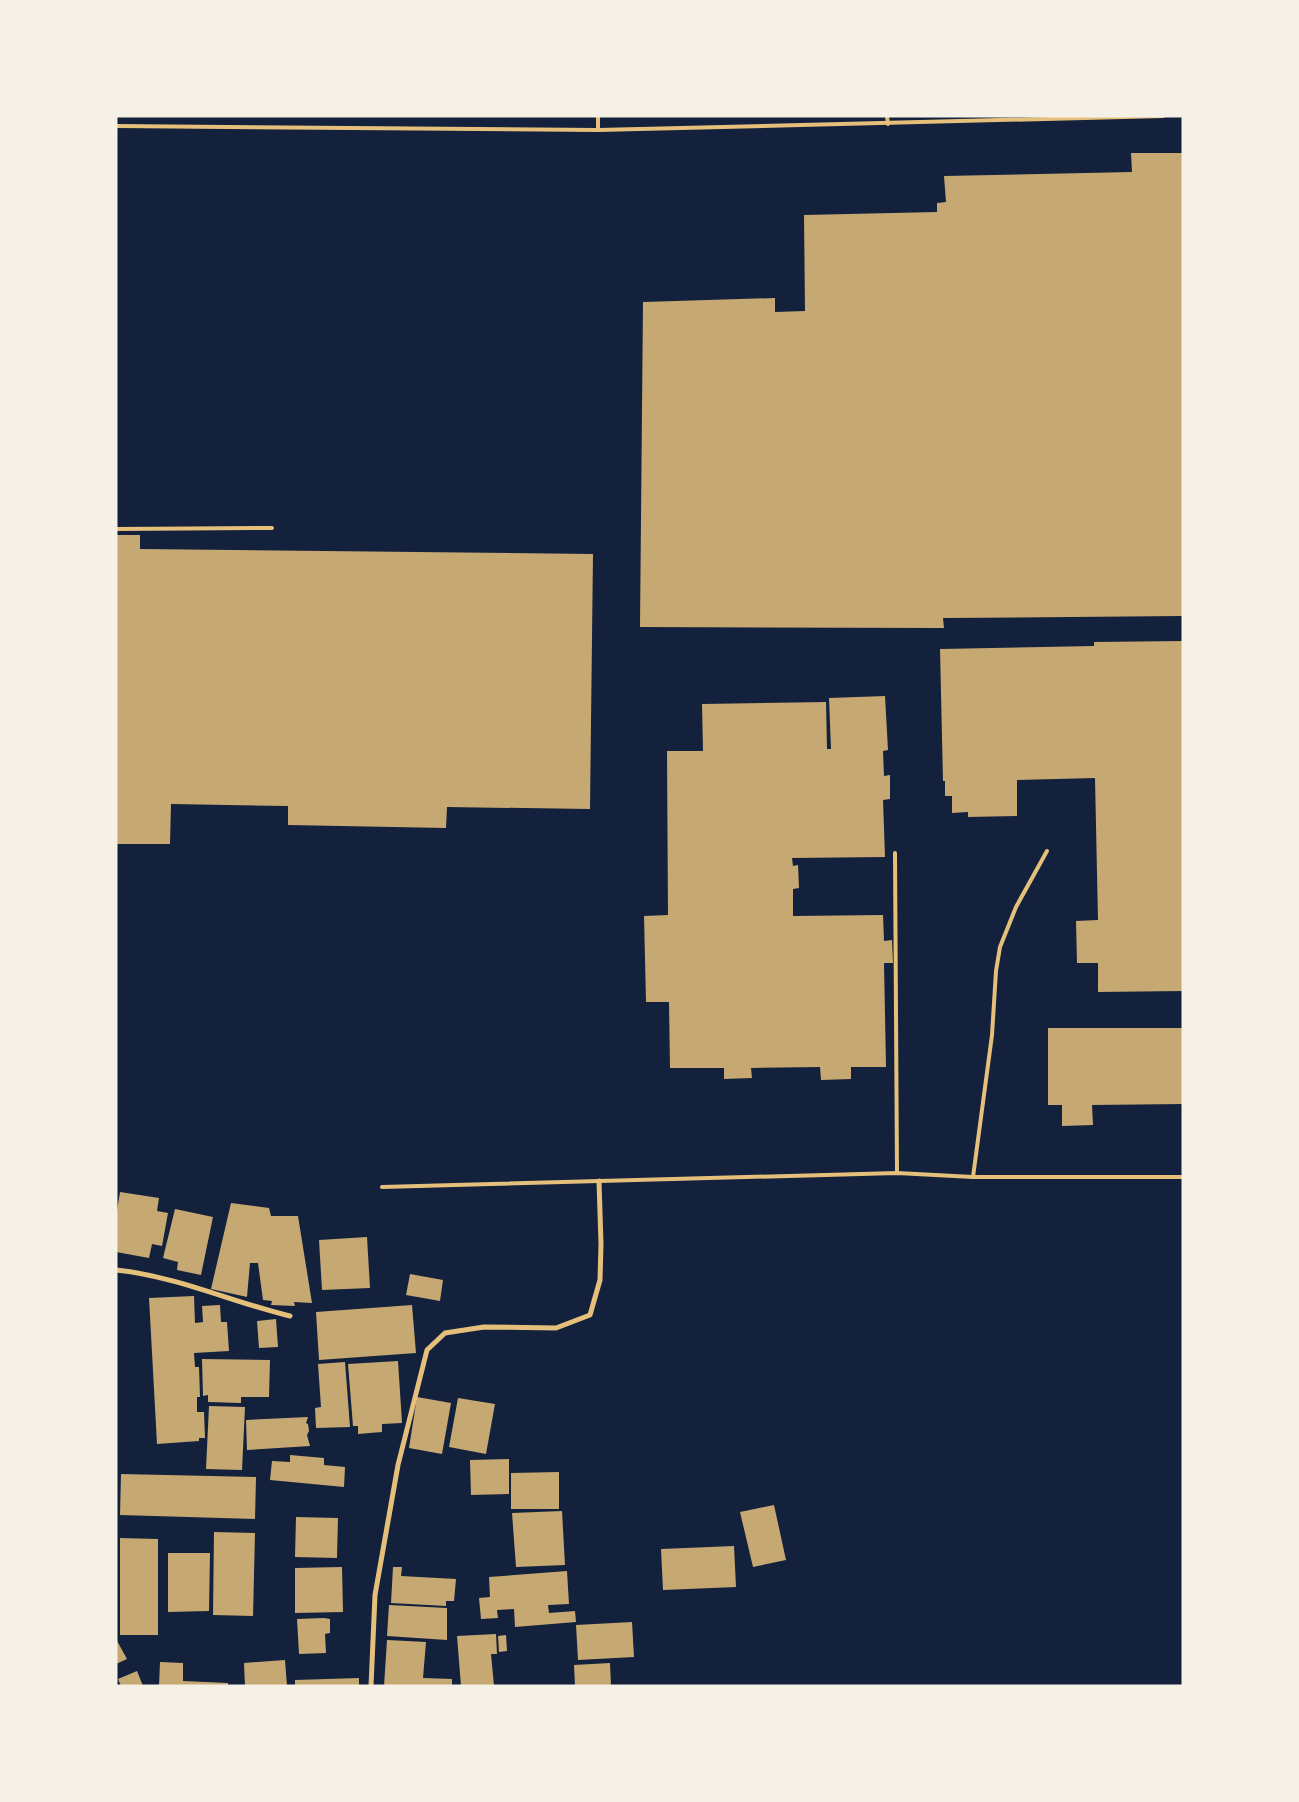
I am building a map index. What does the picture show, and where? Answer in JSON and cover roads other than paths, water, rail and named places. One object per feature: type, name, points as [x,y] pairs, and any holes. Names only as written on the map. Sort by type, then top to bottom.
[{"type":"street","points":[[371,1686],[375,1595],[398,1465],[427,1350],[445,1333],[484,1327],[556,1328],[590,1315],[600,1280],[599,1181]]},
{"type":"street","points":[[116,1270],[145,1273],[220,1295],[243,1304],[290,1316]]},
{"type":"lane","points":[[598,116],[598,130]]},
{"type":"lane","points":[[888,116],[888,124]]},
{"type":"lane","points":[[116,126],[598,130],[1163,116]]},
{"type":"lane","points":[[116,529],[272,528]]},
{"type":"lane","points":[[973,1176],[992,1035],[996,971],[1000,947],[1016,907],[1047,851]]},
{"type":"lane","points":[[895,853],[897,1173]]},
{"type":"lane","points":[[382,1187],[897,1173],[973,1176],[1183,1177]]}]
